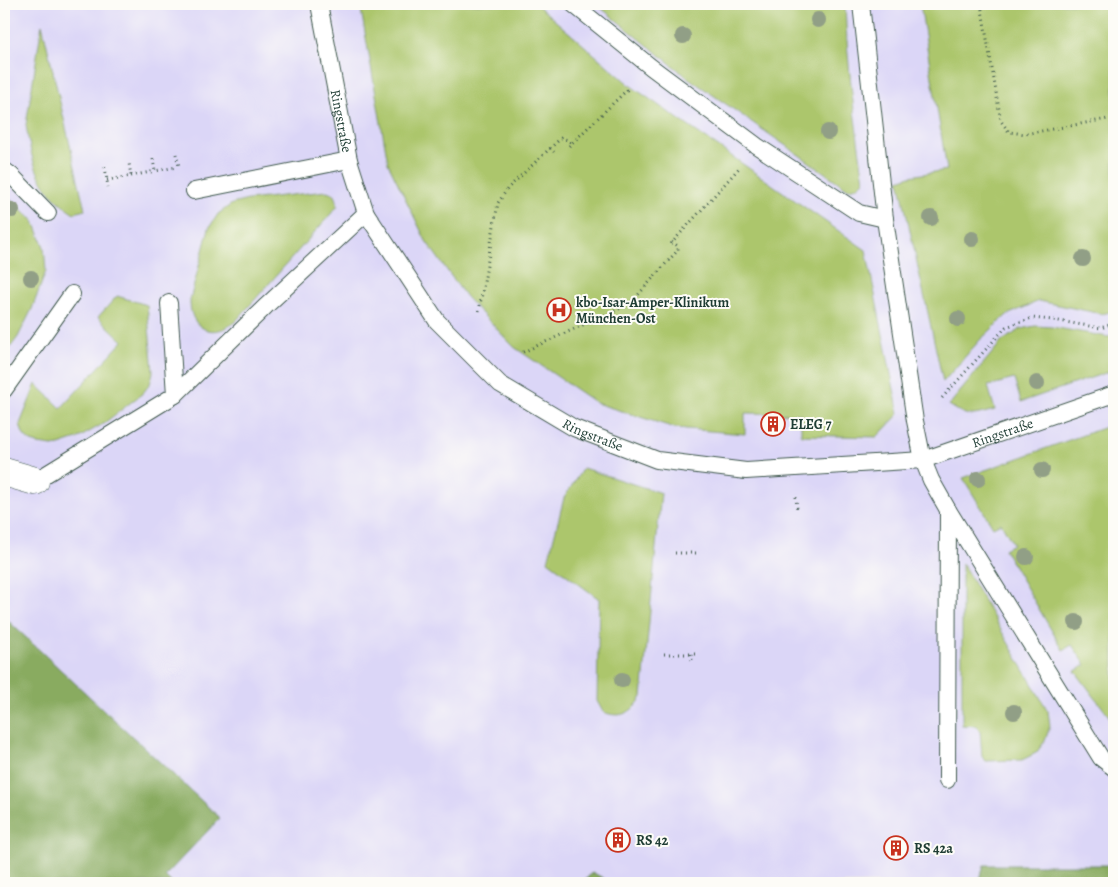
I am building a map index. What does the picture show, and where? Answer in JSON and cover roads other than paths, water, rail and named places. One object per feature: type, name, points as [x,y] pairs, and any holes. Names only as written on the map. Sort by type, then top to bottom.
[{"type":"street","points":[[4,472],[36,481]]},
{"type":"lane","name":"Ringstraße","points":[[319,4],[349,160],[366,214],[437,321],[500,384],[574,428],[657,460],[746,472],[923,460],[1114,394]]},
{"type":"lane","points":[[574,4],[651,67],[757,146],[859,213],[885,219]]},
{"type":"lane","points":[[860,4],[885,219],[923,460],[931,480],[948,510],[1101,758],[1114,768]]},
{"type":"lane","points":[[194,191],[349,160]]},
{"type":"lane","points":[[4,170],[48,213]]},
{"type":"lane","points":[[36,481],[175,395],[266,306],[366,214]]},
{"type":"lane","points":[[4,390],[72,294]]},
{"type":"lane","points":[[168,303],[175,395]]},
{"type":"lane","points":[[947,780],[948,510]]},
{"type":"place","name":"kbo-Isar-Amper-Klinikum München-Ost","points":[[559,310]]},
{"type":"place","name":"ELEG 7","points":[[773,424]]},
{"type":"place","name":"RS 42","points":[[618,840]]},
{"type":"place","name":"RS 42a","points":[[896,848]]}]
